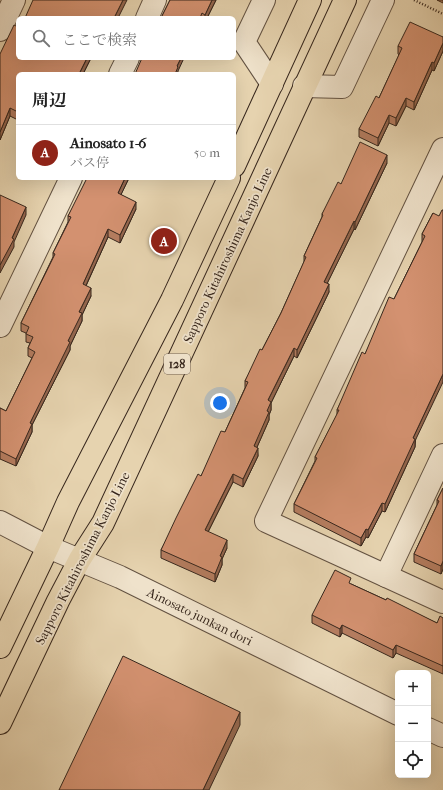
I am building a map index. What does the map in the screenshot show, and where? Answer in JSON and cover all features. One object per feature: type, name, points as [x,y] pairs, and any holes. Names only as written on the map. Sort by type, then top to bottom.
[{"type":"main road","points":[[236,162],[310,0]]},
{"type":"main road","name":"Sapporo Kitahiroshima Kanjo Line","points":[[0,724],[58,601],[80,560],[103,523],[345,0]]},
{"type":"main road","name":"128","points":[[0,647],[68,502],[172,300],[228,180]]},
{"type":"street","points":[[0,30],[14,0]]},
{"type":"street","points":[[148,16],[155,0]]},
{"type":"street","points":[[264,0],[244,42],[272,84]]},
{"type":"street","points":[[304,86],[342,87],[383,0]]},
{"type":"street","points":[[121,72],[127,60]]},
{"type":"street","points":[[443,149],[266,521],[443,602]]},
{"type":"street","points":[[0,326],[69,180]]},
{"type":"street","points":[[386,576],[443,455]]},
{"type":"street","name":"Ainosato junkan dori","points":[[0,522],[48,547],[120,577],[395,713]]},
{"type":"street","points":[[431,730],[443,736]]},
{"type":"path","points":[[414,0],[443,14]]},
{"type":"building","points":[[33,0],[123,0],[115,16],[26,16]]},
{"type":"building","points":[[170,0],[212,0],[205,15],[202,13],[201,16],[162,16]]},
{"type":"building","points":[[410,22],[443,37],[443,43],[434,63],[432,62],[414,102],[406,98],[396,118],[389,115],[378,138],[359,129],[376,96],[379,98],[402,48],[398,46]]},
{"type":"building","points":[[14,25],[16,26],[16,60],[86,60],[80,72],[16,72],[16,111],[10,108],[0,132],[0,54]]},
{"type":"building","points":[[141,60],[180,60],[176,72],[136,72]]},
{"type":"building","points":[[360,142],[387,155],[324,282],[329,284],[316,311],[297,350],[294,348],[268,400],[271,402],[267,411],[269,412],[254,446],[258,448],[243,479],[233,474],[205,530],[227,540],[220,556],[222,557],[215,574],[161,550],[198,474],[201,476],[221,431],[225,432],[248,382],[245,381],[260,349],[262,350],[281,313],[306,257],[304,256],[323,215],[322,214],[338,182],[341,184]]},
{"type":"building","points":[[86,180],[124,180],[118,193],[136,202],[120,235],[108,229],[83,284],[91,288],[79,312],[82,313],[68,341],[70,342],[30,423],[32,424],[16,459],[0,451],[0,408],[6,411],[35,352],[28,348],[33,337],[26,334],[29,327],[21,323],[55,254],[53,253],[71,217],[68,216]]},
{"type":"building","points":[[0,195],[26,207],[12,238],[14,239],[0,265]]},
{"type":"building","points":[[442,210],[443,374],[413,438],[415,439],[385,504],[382,503],[368,530],[366,529],[361,538],[294,504],[317,458],[315,457],[339,410],[337,410],[362,352],[365,354],[389,297],[394,299],[425,236],[422,234],[433,213],[439,216]]},
{"type":"building","points":[[443,488],[443,561],[441,566],[414,554],[439,501],[437,500]]},
{"type":"building","points":[[335,570],[351,578],[349,583],[386,600],[387,598],[437,623],[440,616],[443,618],[443,666],[396,645],[393,650],[342,625],[340,629],[312,615]]},
{"type":"building","points":[[123,656],[240,712],[203,790],[59,790]]},
{"type":"place","name":"Ainosato 1-6","points":[[164,241]]}]
